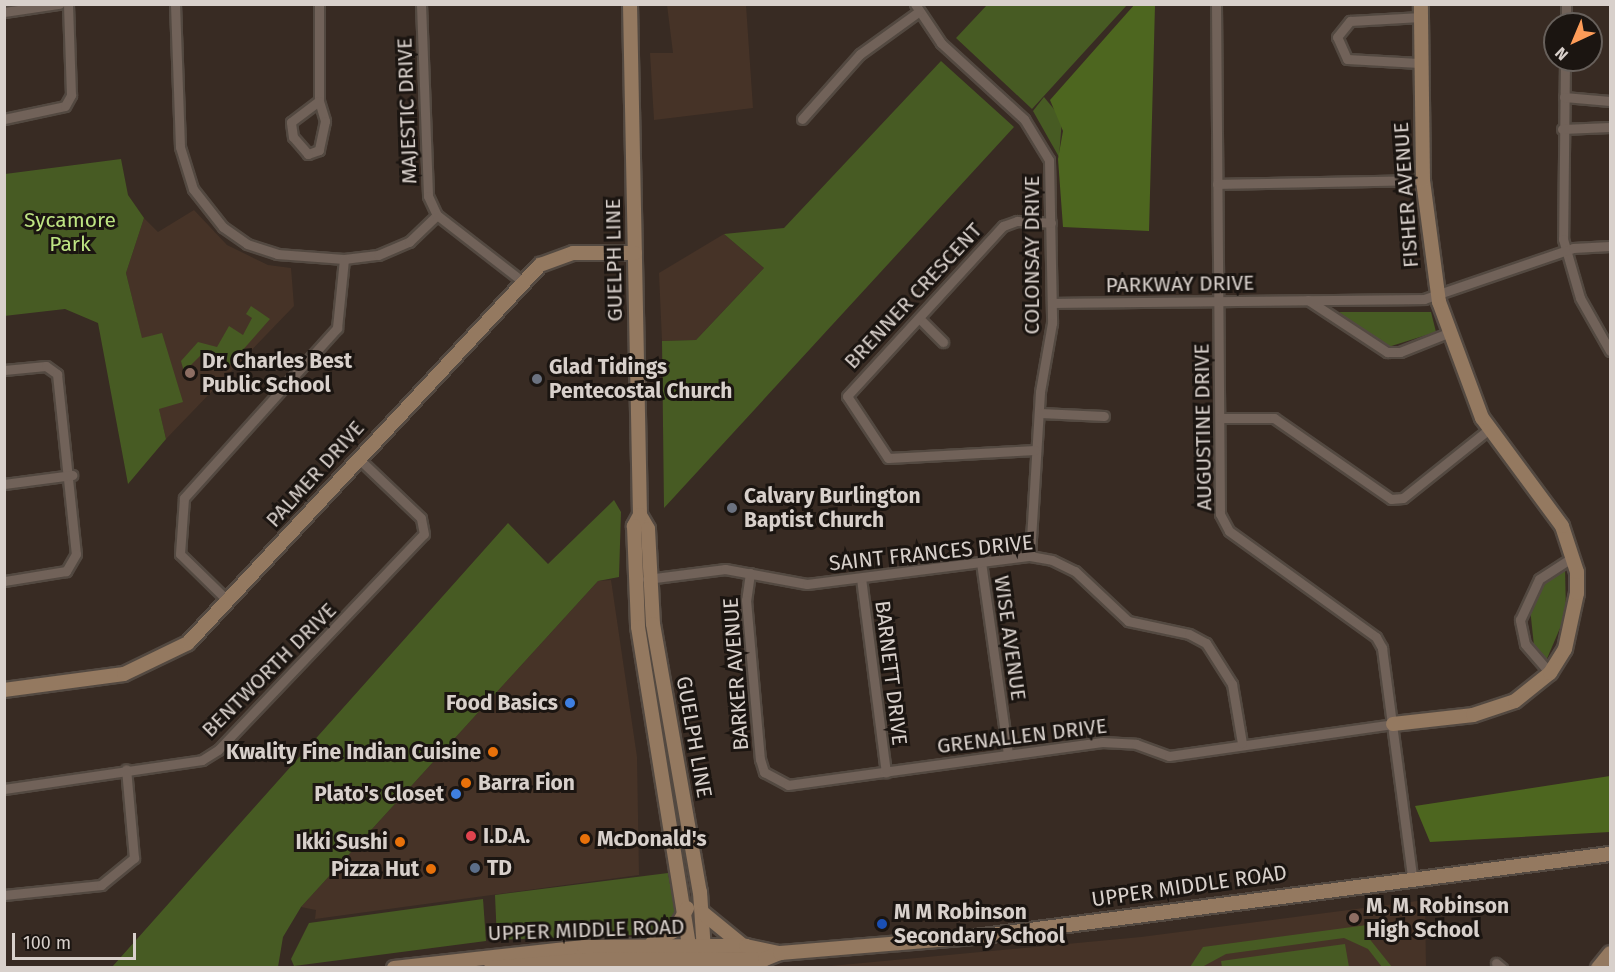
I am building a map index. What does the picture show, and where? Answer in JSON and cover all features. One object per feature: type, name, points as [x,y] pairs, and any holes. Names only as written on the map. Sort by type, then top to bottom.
[{"type":"main road","name":"GUELPH LINE","points":[[630,4],[640,514],[648,529],[650,579],[675,750],[703,912],[699,958]]},
{"type":"main road","name":"FISHER AVENUE","points":[[1393,724],[1494,711],[1515,701],[1550,672],[1573,626],[1577,593],[1573,557],[1562,526],[1489,429],[1448,333],[1437,293],[1423,180],[1419,63],[1421,11]]},
{"type":"main road","name":"PALMER DRIVE","points":[[4,690],[146,668],[188,643],[522,281],[561,255],[635,253]]},
{"type":"main road","name":"GUELPH LINE","points":[[640,514],[634,526],[634,579],[656,730],[687,908],[699,958]]},
{"type":"main road","points":[[656,730],[675,750]]},
{"type":"main road","name":"UPPER MIDDLE ROAD","points":[[394,968],[525,951],[645,953],[699,958],[747,952],[780,953],[969,938],[1412,876],[1608,857]]},
{"type":"main road","points":[[664,968],[645,953],[675,930],[687,908]]},
{"type":"main road","points":[[703,912],[722,934],[747,952],[732,968]]},
{"type":"main road","name":"UPPER MIDDLE ROAD","points":[[491,968],[645,953]]},
{"type":"main road","points":[[1598,968],[1611,953]]},
{"type":"street","points":[[4,12],[59,4]]},
{"type":"street","points":[[4,119],[65,106],[70,95],[68,4]]},
{"type":"street","points":[[175,4],[180,147],[193,189],[224,227],[247,244],[277,254],[344,259],[378,255],[409,242],[437,215],[522,281]]},
{"type":"street","points":[[319,4],[319,100],[325,111],[323,138],[319,150],[308,154],[292,137],[291,122],[319,100]]},
{"type":"street","name":"MAJESTIC DRIVE","points":[[421,4],[425,171],[428,196],[437,215]]},
{"type":"street","name":"AUGUSTINE DRIVE","points":[[1216,4],[1220,514],[1228,531],[1376,637],[1393,724],[1412,876]]},
{"type":"street","points":[[802,119],[860,54],[916,8]]},
{"type":"street","name":"COLONSAY DRIVE","points":[[916,8],[941,43],[1040,140],[1050,170],[1052,303],[1035,450],[1030,556]]},
{"type":"street","points":[[1419,63],[1347,59],[1337,37],[1350,21],[1421,11]]},
{"type":"street","points":[[1565,72],[1562,129],[1565,251],[1587,313],[1611,351]]},
{"type":"street","points":[[1564,97],[1611,101]]},
{"type":"street","points":[[1562,129],[1611,127]]},
{"type":"street","points":[[1218,184],[1423,180]]},
{"type":"street","name":"BRENNER CRESCENT","points":[[1035,450],[888,458],[847,396],[1004,226],[1017,221],[1051,223]]},
{"type":"street","name":"PARKWAY DRIVE","points":[[1052,303],[1424,299],[1565,251],[1611,246]]},
{"type":"street","points":[[228,601],[180,554],[184,498],[337,328],[343,310],[344,259]]},
{"type":"street","points":[[1308,300],[1387,352],[1400,352],[1448,333]]},
{"type":"street","points":[[919,318],[943,342]]},
{"type":"street","points":[[4,370],[46,366],[57,374],[72,475],[73,565],[66,572],[4,581]]},
{"type":"street","points":[[1040,413],[1104,416]]},
{"type":"street","points":[[1220,418],[1274,418],[1391,499],[1403,498],[1489,429]]},
{"type":"street","name":"BENTWORTH DRIVE","points":[[4,789],[202,760],[218,750],[418,544],[426,527],[421,518],[358,458]]},
{"type":"street","points":[[4,484],[72,475]]},
{"type":"street","name":"SAINT FRANCES DRIVE","points":[[634,579],[725,569],[794,584],[861,578],[1030,556],[1075,571],[1128,621],[1189,634],[1206,643],[1232,684],[1242,743]]},
{"type":"street","points":[[1550,672],[1525,644],[1520,620],[1539,579],[1573,557]]},
{"type":"street","name":"WISE AVENUE","points":[[981,562],[1008,754]]},
{"type":"street","name":"BARKER AVENUE","points":[[750,573],[746,600],[764,772]]},
{"type":"street","name":"BARNETT DRIVE","points":[[861,578],[886,772]]},
{"type":"street","name":"GRENALLEN DRIVE","points":[[764,772],[788,785],[1102,742],[1136,744],[1169,756],[1242,743],[1393,724]]},
{"type":"street","points":[[4,895],[101,885],[134,858],[126,770]]},
{"type":"shaded area","points":[[667,5],[746,5],[753,108],[654,120],[650,53],[673,53]]},
{"type":"shaded area","name":"Dr. Charles Best Public School","points":[[194,210],[227,245],[268,265],[291,268],[294,306],[166,439],[126,273],[144,218],[158,232]]},
{"type":"shaded area","points":[[724,234],[764,268],[696,340],[662,341],[659,273]]},
{"type":"shaded area","points":[[611,580],[637,757],[639,875],[315,919],[316,910],[301,907],[598,581]]},
{"type":"shaded area","name":"M. M. Robinson High School","points":[[1425,900],[1426,967],[809,968],[1141,937]]},
{"type":"green space","points":[[1135,4],[1155,5],[1149,231],[1063,227],[1058,159],[1063,131],[1050,100]]},
{"type":"green space","points":[[987,5],[1127,5],[1032,109],[956,38]]},
{"type":"green space","points":[[941,61],[1014,127],[664,508],[662,341],[696,340],[764,268],[724,234],[784,228]]},
{"type":"green space","points":[[1044,97],[1062,119],[1059,157],[1033,111]]},
{"type":"green space","name":"Sycamore Park","points":[[121,159],[128,195],[144,218],[126,273],[142,338],[162,333],[183,402],[159,409],[166,439],[128,484],[98,323],[65,309],[4,316],[5,174]]},
{"type":"green space","points":[[251,306],[270,319],[227,368],[221,362],[215,369],[201,355],[184,372],[181,361],[198,342],[217,347],[229,326],[243,335],[252,318],[246,314]]},
{"type":"green space","points":[[1339,312],[1431,312],[1436,332],[1385,348]]},
{"type":"green space","points":[[614,500],[621,512],[619,577],[598,581],[301,907],[283,937],[278,967],[112,967],[508,523],[548,564]]},
{"type":"green space","points":[[1565,567],[1566,614],[1546,661],[1534,646],[1530,608],[1549,577]]},
{"type":"green space","points":[[1610,776],[1610,832],[1430,842],[1415,806]]},
{"type":"green space","points":[[668,873],[676,917],[660,934],[497,940],[495,895]]},
{"type":"green space","points":[[483,899],[486,941],[294,966],[291,959],[309,923]]},
{"type":"green space","points":[[1367,925],[1368,937],[1392,967],[1382,967],[1368,949],[1344,938],[1226,954],[1202,967],[1190,967],[1203,947]]},
{"type":"green space","points":[[1345,944],[1349,967],[1222,967],[1221,961]]},
{"type":"place","name":"Dr. Charles Best Public School","points":[[190,373]]},
{"type":"place","name":"Glad Tidings Pentecostal Church","points":[[537,379]]},
{"type":"place","name":"Calvary Burlington Baptist Church","points":[[732,508]]},
{"type":"place","name":"Food Basics","points":[[570,703]]},
{"type":"place","name":"Kwality Fine Indian Cuisine","points":[[493,752]]},
{"type":"place","name":"Barra Fion","points":[[466,783]]},
{"type":"place","name":"Plato's Closet","points":[[456,794]]},
{"type":"place","name":"I.D.A.","points":[[471,836]]},
{"type":"place","name":"McDonald's","points":[[585,839]]},
{"type":"place","name":"Ikki Sushi","points":[[400,842]]},
{"type":"place","name":"TD","points":[[475,868]]},
{"type":"place","name":"Pizza Hut","points":[[431,869]]},
{"type":"place","name":"M. M. Robinson High School","points":[[1354,918]]},
{"type":"place","name":"M M Robinson Secondary School","points":[[882,924]]}]
